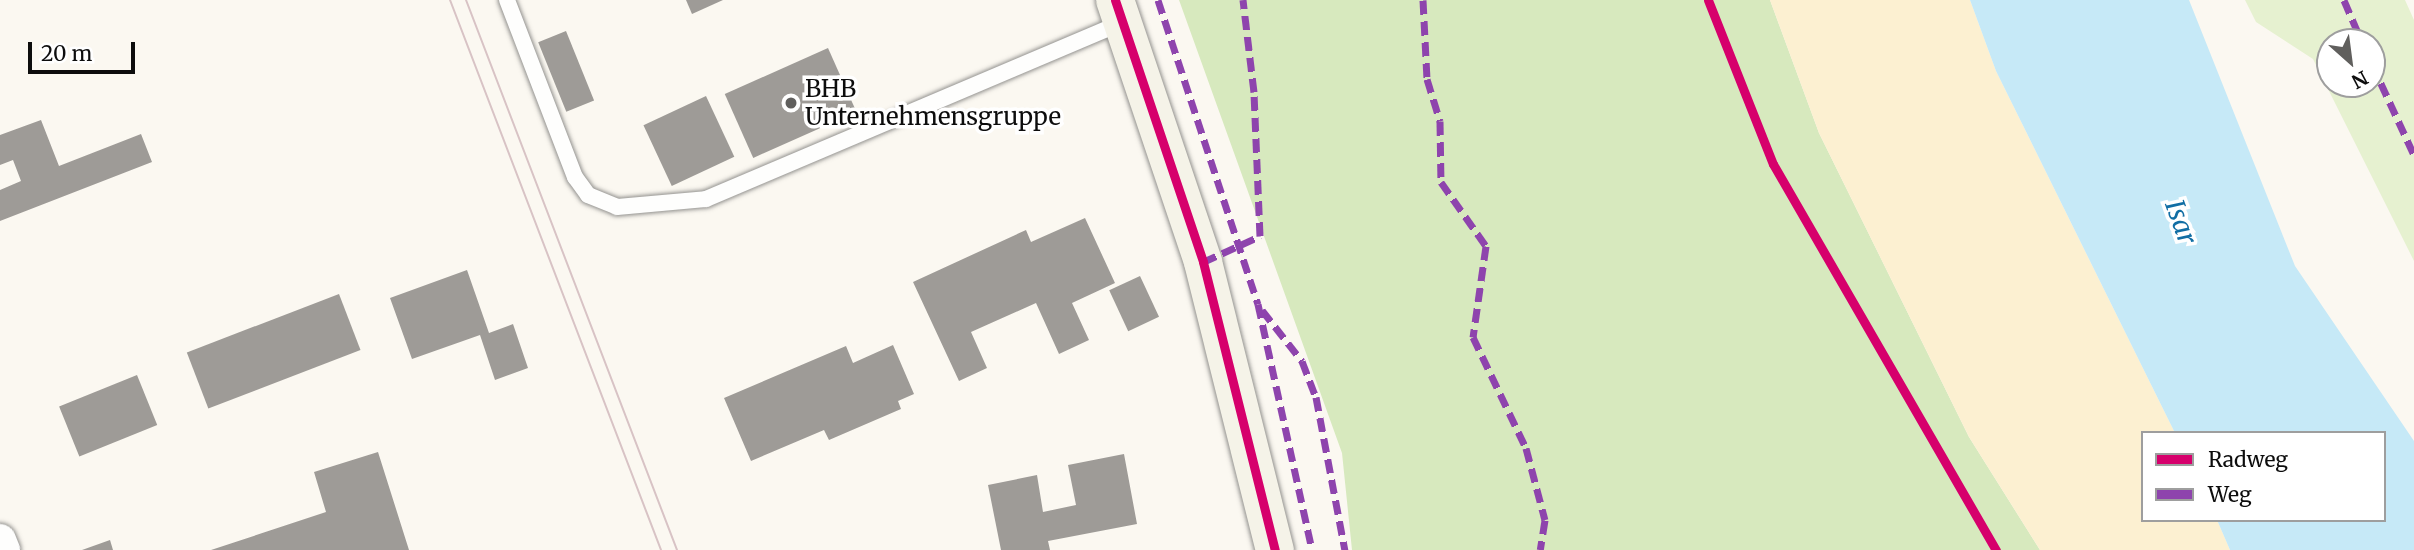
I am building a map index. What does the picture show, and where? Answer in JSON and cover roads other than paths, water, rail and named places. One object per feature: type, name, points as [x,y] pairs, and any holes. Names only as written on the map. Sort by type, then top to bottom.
[{"type":"main road","points":[[1119,11],[1203,262],[1275,550]]},
{"type":"street","points":[[0,540],[4,550]]},
{"type":"lane","points":[[507,0],[575,177],[588,195],[617,207],[706,199],[1119,11]]},
{"type":"water","name":"Isar","points":[[1970,0],[2189,0],[2295,266],[2414,441],[2414,550],[2230,550],[2218,522],[2386,522],[2386,431],[2174,431],[1996,71]]},
{"type":"tram line","points":[[450,0],[661,550]]},
{"type":"tram line","points":[[466,0],[677,550]]},
{"type":"place","name":"BHB Unternehmensgruppe","points":[[791,103]]}]
